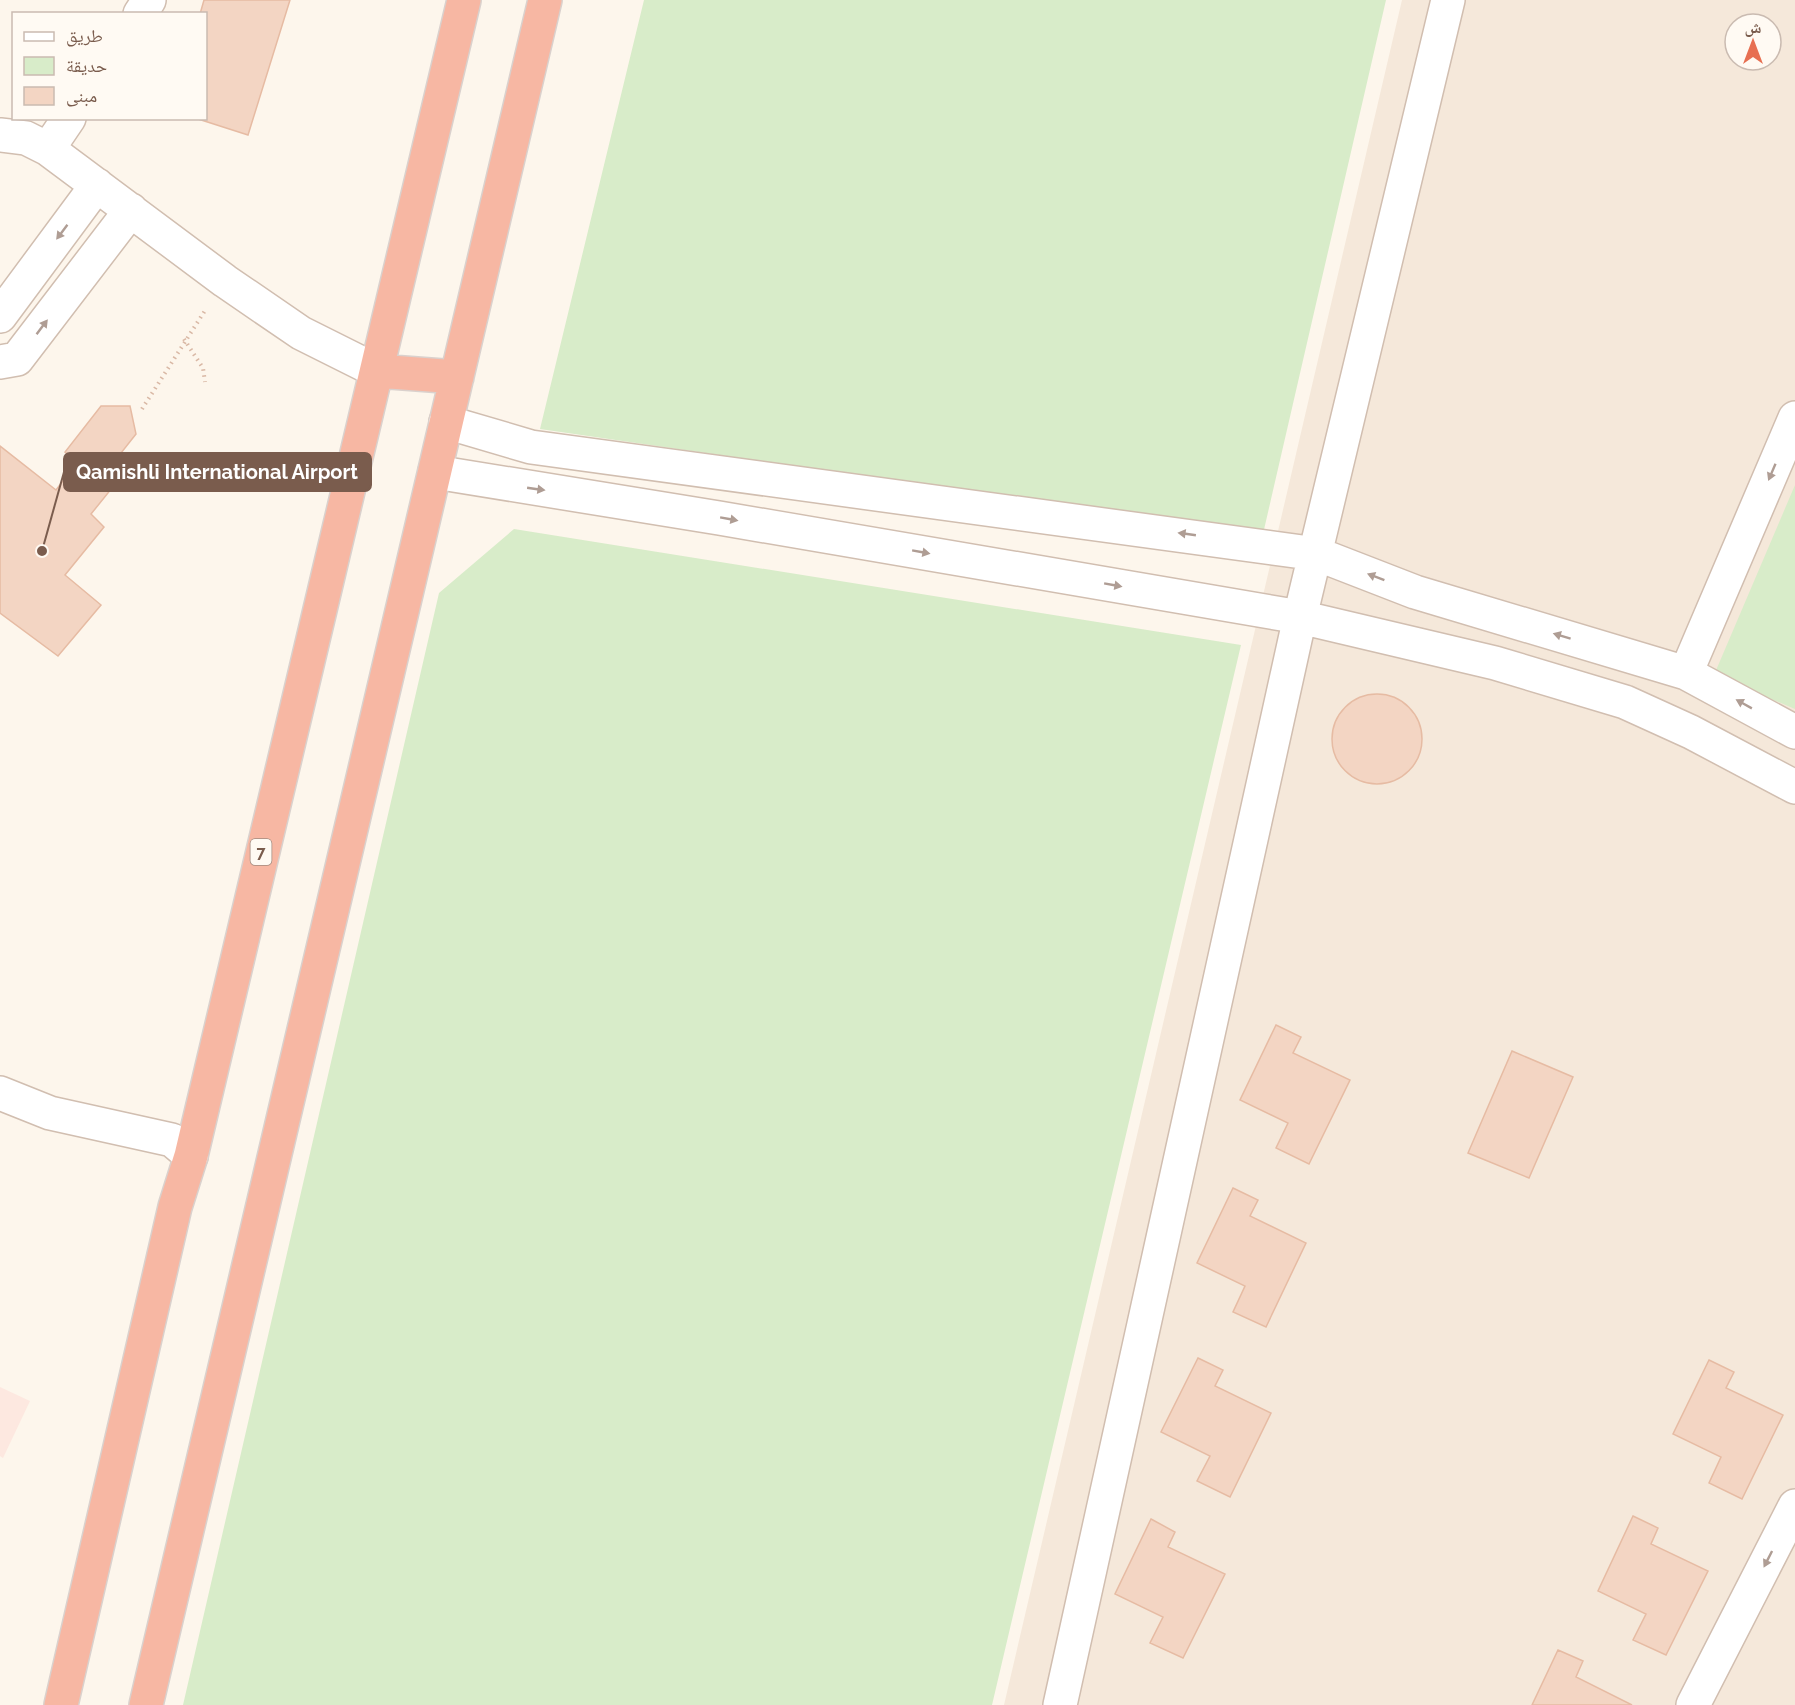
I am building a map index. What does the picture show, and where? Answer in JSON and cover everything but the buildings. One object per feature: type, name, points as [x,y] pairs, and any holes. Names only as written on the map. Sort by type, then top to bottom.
[{"type":"highway","name":"7","points":[[61,1705],[175,1207],[191,1155],[282,760],[464,0]]},
{"type":"highway","points":[[146,1705],[545,0]]},
{"type":"highway","points":[[377,371],[457,377]]},
{"type":"street","points":[[1060,1705],[1300,617],[1317,554],[1448,0]]},
{"type":"street","points":[[48,148],[68,120]]},
{"type":"street","points":[[0,135],[26,138],[48,148],[225,281],[301,333],[377,371]]},
{"type":"street","points":[[0,316],[97,185]]},
{"type":"street","points":[[0,363],[17,359],[131,210]]},
{"type":"street","points":[[1686,673],[1795,418]]},
{"type":"street","points":[[447,422],[531,447],[1317,554],[1415,592],[1686,673],[1795,732]]},
{"type":"street","points":[[435,472],[1300,617],[1495,663],[1625,702],[1690,732],[1795,787]]},
{"type":"street","points":[[0,1093],[50,1113],[172,1140],[191,1155]]},
{"type":"street","points":[[1693,1705],[1795,1506]]},
{"type":"path","points":[[142,409],[184,339],[225,281]]},
{"type":"path","points":[[184,339],[203,368],[205,382]]},
{"type":"shaded area","points":[[1402,0],[1795,0],[1795,1705],[1004,1705]]},
{"type":"shaded area","points":[[0,1387],[30,1401],[3,1458],[0,1456]]},
{"type":"green space","points":[[644,0],[1386,0],[1263,534],[540,429]]},
{"type":"green space","points":[[1795,485],[1795,709],[1714,675]]},
{"type":"green space","points":[[514,529],[1241,645],[992,1705],[183,1705],[439,593]]},
{"type":"place","name":"Qamishli International Airport","points":[[42,551]]}]
